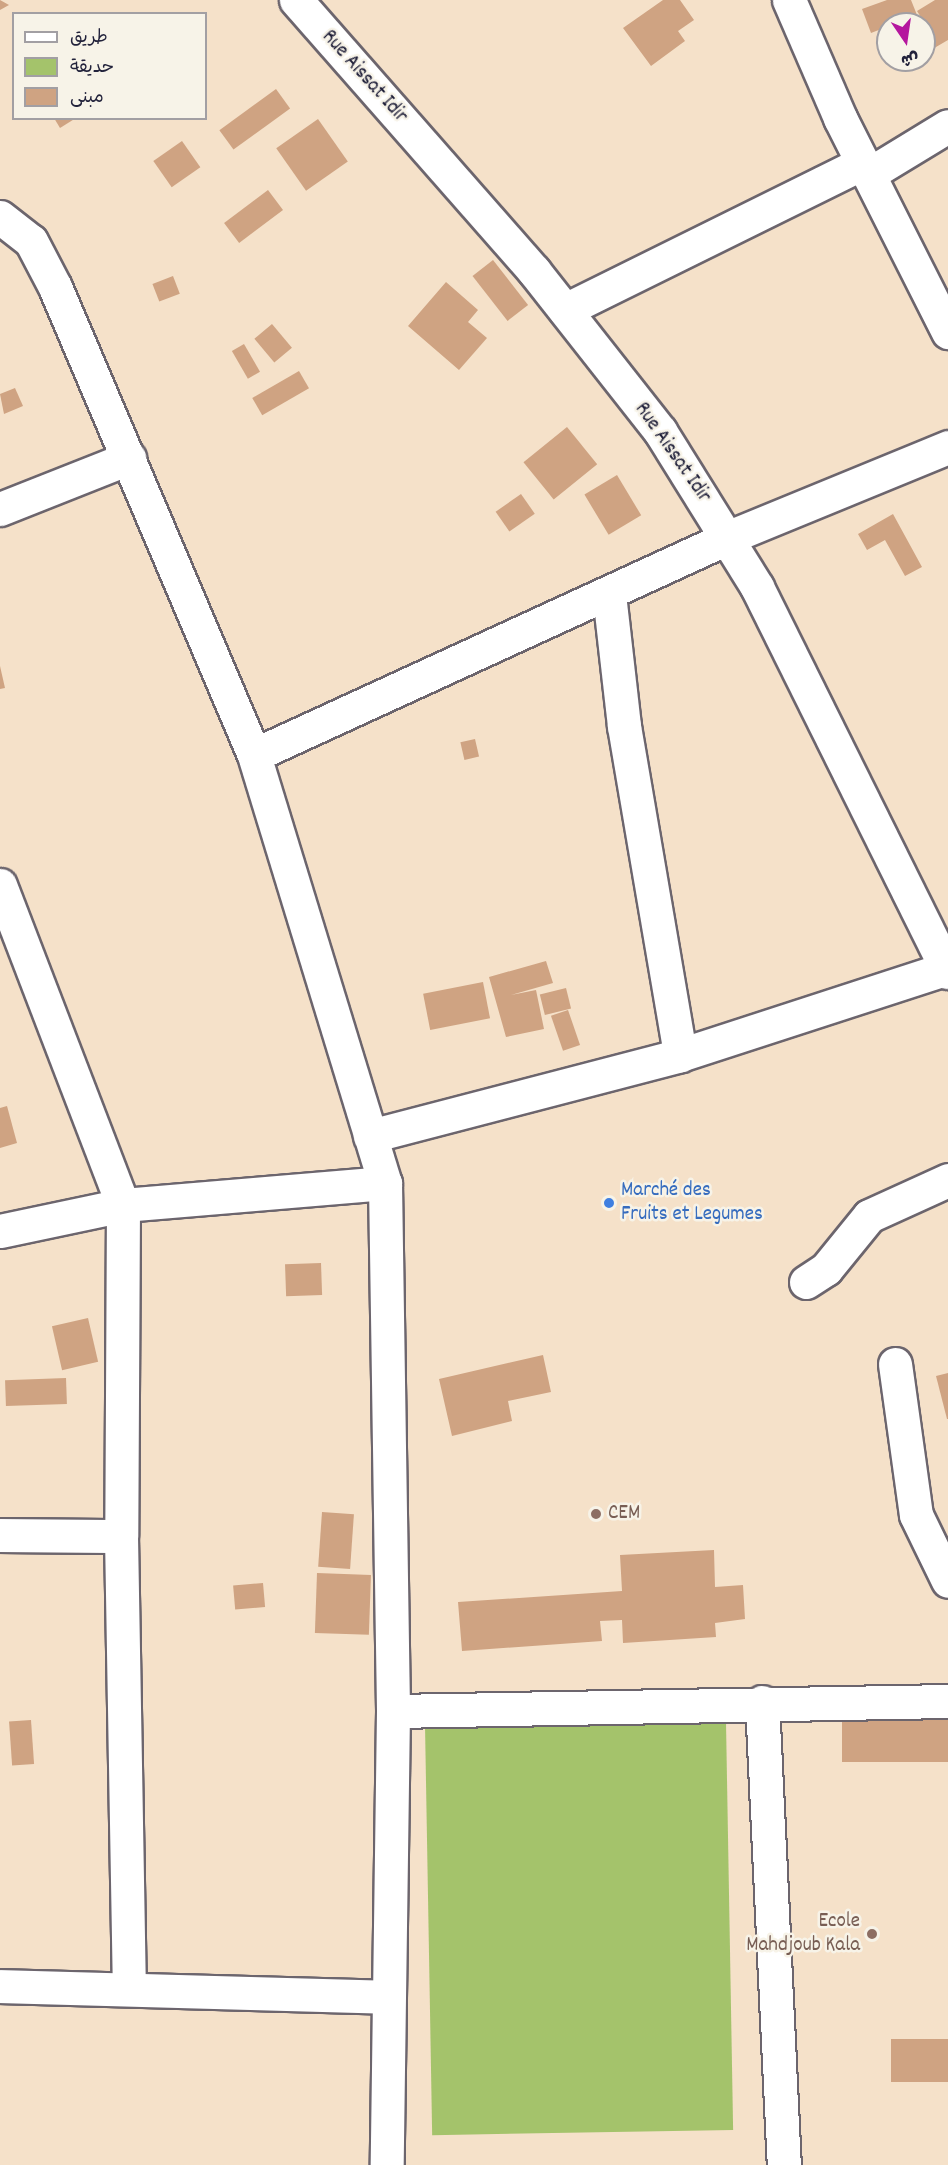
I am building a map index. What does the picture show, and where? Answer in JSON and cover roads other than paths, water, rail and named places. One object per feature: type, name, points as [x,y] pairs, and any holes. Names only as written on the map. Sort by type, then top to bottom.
[{"type":"street","name":"Rue Aissat Idir","points":[[296,0],[565,310],[660,431],[729,537],[947,970]]},
{"type":"street","points":[[789,0],[866,168],[948,332]]},
{"type":"street","points":[[565,310],[866,168],[948,126]]},
{"type":"street","points":[[4,227],[31,241],[41,259],[129,458],[254,755],[385,1183],[393,1711],[387,1997],[387,2165]]},
{"type":"street","points":[[254,755],[729,537],[948,447]]},
{"type":"street","points":[[0,509],[129,458]]},
{"type":"street","points":[[609,594],[624,726],[680,1055]]},
{"type":"street","points":[[0,885],[6,921],[123,1205],[121,1536],[129,1989]]},
{"type":"street","points":[[370,1136],[680,1055],[947,970]]},
{"type":"street","points":[[806,1282],[826,1269],[869,1216],[948,1180]]},
{"type":"street","points":[[0,1232],[123,1205],[385,1183]]},
{"type":"street","points":[[895,1364],[916,1515],[948,1581]]},
{"type":"street","points":[[0,1535],[121,1536]]},
{"type":"street","points":[[393,1711],[762,1702],[948,1701]]},
{"type":"street","points":[[762,1702],[784,2165]]},
{"type":"street","points":[[0,1986],[387,1997]]},
{"type":"place","name":"Marché des Fruits et Legumes","points":[[609,1203]]},
{"type":"place","name":"CEM","points":[[596,1514]]},
{"type":"place","name":"Ecole Mahdjoub Kala","points":[[872,1934]]}]
